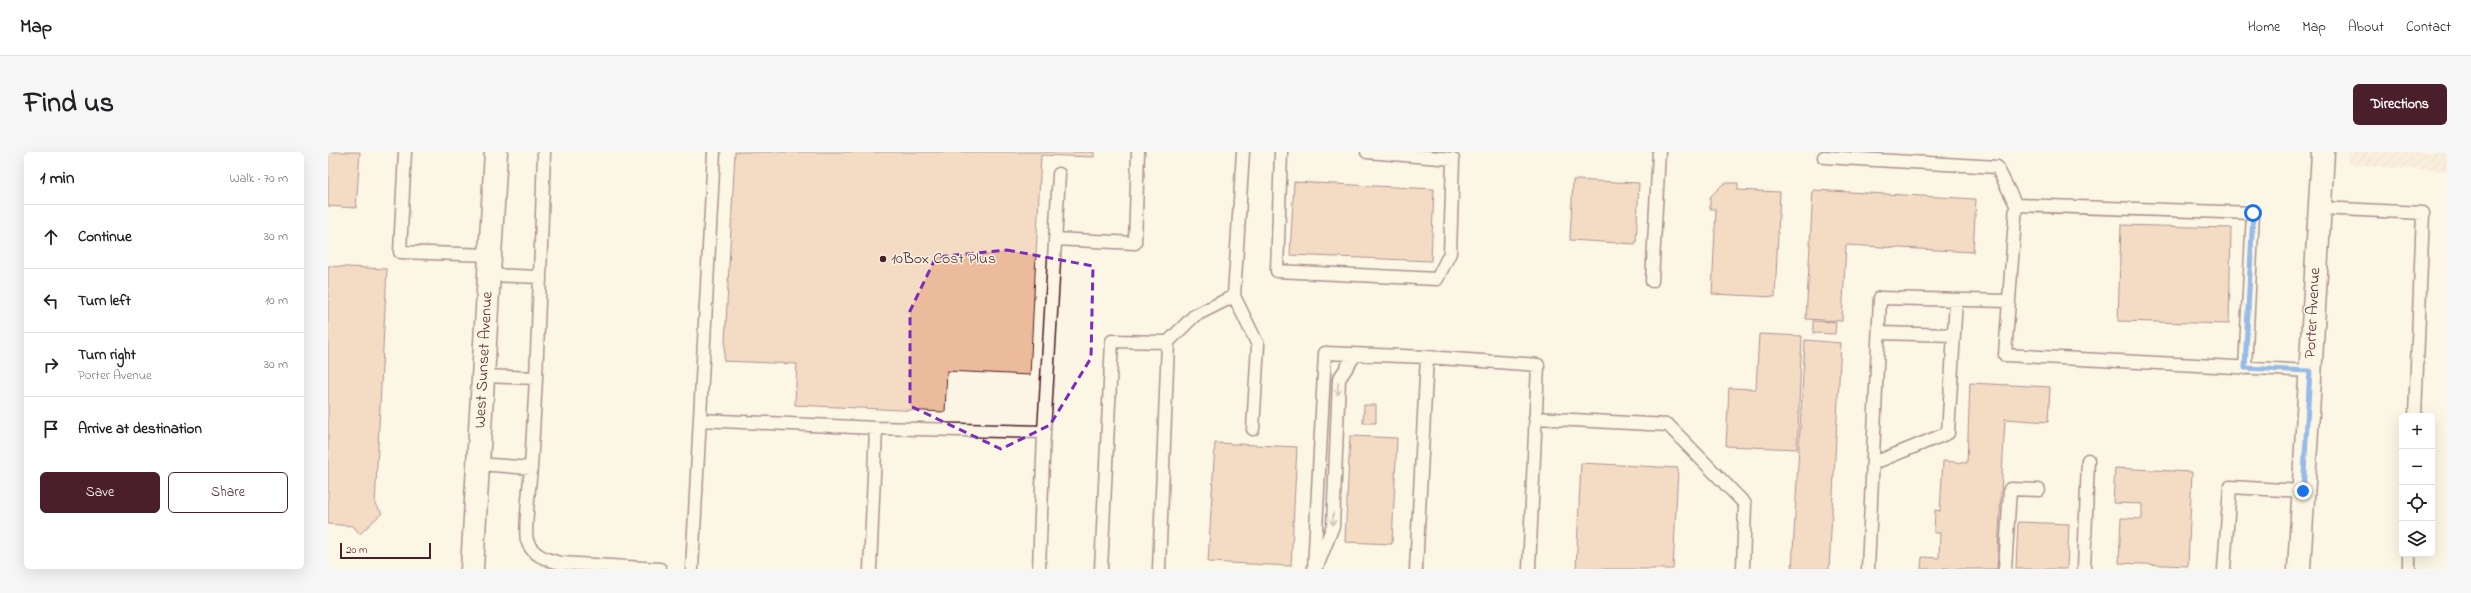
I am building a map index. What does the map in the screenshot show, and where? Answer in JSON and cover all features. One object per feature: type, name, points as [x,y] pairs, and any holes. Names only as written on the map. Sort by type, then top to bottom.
[{"type":"street","name":"West Sunset Avenue","points":[[472,569],[496,152]]},
{"type":"street","name":"Porter Avenue","points":[[2299,569],[2323,152]]},
{"type":"lane","points":[[405,152],[400,252],[490,265],[540,277]]},
{"type":"lane","points":[[544,152],[536,378],[526,540],[533,551],[545,560],[561,563],[660,569]]},
{"type":"lane","points":[[692,569],[714,152]]},
{"type":"lane","points":[[1055,239],[1135,243],[1138,152]]},
{"type":"lane","points":[[1243,152],[1234,296],[1258,345],[1253,429]]},
{"type":"lane","points":[[1282,152],[1277,271],[1437,279],[1450,253],[1453,159],[1367,152]]},
{"type":"lane","points":[[1652,281],[1659,152]]},
{"type":"lane","points":[[1824,157],[1998,167],[2016,205],[2006,355],[2310,371]]},
{"type":"lane","points":[[1039,569],[1044,432],[1059,174]]},
{"type":"lane","points":[[2016,205],[2253,213],[2245,368]]},
{"type":"lane","points":[[2320,208],[2423,213],[2415,413]]},
{"type":"lane","points":[[1159,569],[1168,342],[1194,316],[1234,296]]},
{"type":"lane","points":[[1868,569],[1874,463],[1880,298],[2009,301]]},
{"type":"lane","points":[[1874,463],[1948,434],[1956,300]]},
{"type":"lane","points":[[1879,333],[1954,335]]},
{"type":"lane","points":[[1101,569],[1112,341],[1168,342]]},
{"type":"lane","points":[[1315,569],[1325,354],[1427,358],[1538,365],[1529,569]]},
{"type":"lane","points":[[1315,569],[1333,526],[1339,379],[1355,355]]},
{"type":"lane","points":[[1416,569],[1427,358]]},
{"type":"lane","points":[[483,376],[536,378]]},
{"type":"lane","points":[[1536,418],[1668,425],[1744,504],[1743,569]]},
{"type":"lane","points":[[700,420],[876,428],[1044,432]]},
{"type":"lane","points":[[870,569],[876,428]]},
{"type":"lane","points":[[2084,569],[2088,460]]},
{"type":"lane","points":[[478,464],[531,468]]},
{"type":"lane","points":[[2224,569],[2230,486],[2303,491]]},
{"type":"lane","points":[[2005,569],[2010,489],[2040,490]]},
{"type":"lane","points":[[2409,557],[2409,569]]},
{"type":"highlighted area","points":[[1007,250],[1093,266],[1091,358],[1050,425],[1001,449],[910,406],[910,311],[936,257]]},
{"type":"shaded area","points":[[2349,152],[2447,152],[2447,171],[2348,164]]},
{"type":"building","points":[[328,152],[360,152],[356,208],[328,206]]},
{"type":"building","name":"10Box Cost Plus","points":[[735,152],[1094,152],[1094,157],[1041,155],[1030,375],[947,371],[945,412],[795,405],[797,364],[724,361]]},
{"type":"building","points":[[1573,180],[1639,183],[1636,244],[1570,240]]},
{"type":"building","points":[[1294,182],[1434,189],[1431,261],[1290,255]]},
{"type":"building","points":[[1724,183],[1738,183],[1738,190],[1780,192],[1775,297],[1712,294],[1716,209],[1710,209],[1710,197]]},
{"type":"building","points":[[1813,190],[1976,199],[1973,252],[1846,245],[1842,321],[1806,319]]},
{"type":"building","points":[[2121,225],[2231,228],[2229,324],[2118,321]]},
{"type":"building","points":[[328,266],[387,269],[375,504],[382,513],[360,534],[353,526],[328,524]]},
{"type":"building","points":[[1813,321],[1836,322],[1835,334],[1813,333]]},
{"type":"building","points":[[1759,334],[1802,336],[1797,449],[1726,446],[1729,388],[1756,389]]},
{"type":"building","points":[[1805,340],[1841,343],[1829,569],[1792,569]]},
{"type":"building","points":[[1970,383],[2050,387],[2048,422],[2005,419],[1997,569],[1921,569],[1922,557],[1939,558],[1940,533],[1934,533],[1935,510],[1940,511],[1943,461],[1967,463]]},
{"type":"building","points":[[1364,405],[1376,405],[1376,423],[1363,423]]},
{"type":"building","points":[[1350,436],[1397,438],[1392,544],[1345,542]]},
{"type":"building","points":[[1215,443],[1297,447],[1291,566],[1208,562]]},
{"type":"building","points":[[1581,463],[1678,468],[1673,569],[1576,569]]},
{"type":"building","points":[[2115,468],[2192,472],[2188,566],[2119,563],[2121,518],[2142,519],[2142,504],[2113,503]]},
{"type":"building","points":[[2018,522],[2069,524],[2067,569],[2016,569]]},
{"type":"place","name":"10Box Cost Plus","points":[[883,259]]},
{"type":"route","points":[[2253,213],[2245,368],[2310,371],[2303,491]]}]
